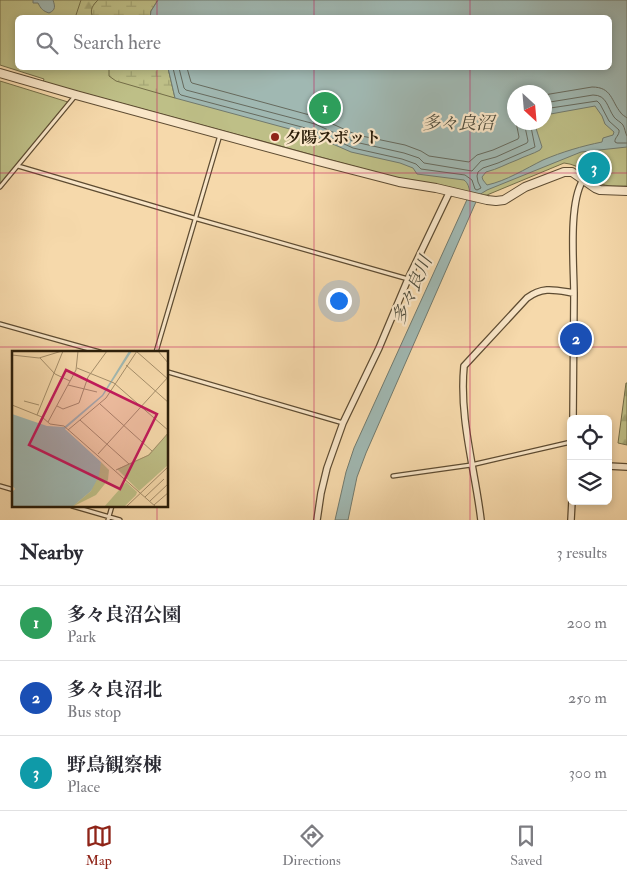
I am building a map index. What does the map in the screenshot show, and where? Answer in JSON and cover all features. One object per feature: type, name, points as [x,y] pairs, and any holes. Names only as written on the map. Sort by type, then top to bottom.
[{"type":"street","points":[[0,72],[76,96],[399,182],[487,200],[504,200],[525,187],[564,172],[572,172],[600,190],[627,191]]},
{"type":"street","points":[[573,415],[573,228],[576,202],[583,180]]},
{"type":"street","points":[[317,520],[327,468],[343,423],[450,191]]},
{"type":"street","points":[[481,520],[466,431],[464,366],[527,298],[535,292],[544,290],[574,293]]},
{"type":"street","points":[[612,466],[627,467]]},
{"type":"street","points":[[571,520],[572,505]]},
{"type":"lane","points":[[0,188],[76,96]]},
{"type":"lane","points":[[156,351],[220,134]]},
{"type":"lane","points":[[18,166],[408,279]]},
{"type":"lane","points":[[0,324],[96,351]]},
{"type":"lane","points":[[169,372],[343,423]]},
{"type":"lane","points":[[393,476],[471,464],[567,443]]},
{"type":"lane","points":[[78,508],[120,520]]},
{"type":"green space","name":"多々良沼","points":[[0,0],[627,0],[627,186],[599,183],[579,168],[564,163],[487,195],[481,195],[394,177],[43,82],[44,79],[16,70],[612,70],[612,15],[15,15],[15,70],[0,65]]},
{"type":"green space","points":[[81,0],[98,0],[92,8],[93,15],[76,15]]},
{"type":"green space","points":[[98,0],[158,0],[150,15],[92,15],[92,8]]},
{"type":"green space","points":[[109,70],[168,70],[175,98],[116,81],[109,76]]},
{"type":"green space","points":[[0,81],[68,102],[0,184]]},
{"type":"green space","points":[[627,383],[627,445],[618,443]]},
{"type":"water","points":[[33,0],[53,0],[54,9],[49,13],[42,10],[38,3],[33,3]]},
{"type":"water","name":"多々良沼","points":[[158,0],[627,0],[627,147],[581,152],[479,195],[366,453],[357,477],[348,520],[335,520],[346,472],[354,448],[470,193],[468,185],[464,180],[417,174],[413,168],[400,163],[351,152],[312,135],[175,98],[168,70],[612,70],[612,15],[150,15],[151,11]],"holes":[[[507,85],[552,85],[552,114],[595,106],[605,124],[614,132],[613,135],[603,138],[602,142],[550,157],[494,183],[487,185],[483,180],[482,177],[486,172],[535,153],[542,147],[537,130],[507,130]]]},
{"type":"building","points":[[600,162],[601,172],[588,173],[587,164]]},
{"type":"place","name":"多々良沼公園","points":[[325,108]]},
{"type":"place","name":"夕陽スポット","points":[[275,137]]},
{"type":"place","name":"野鳥観察棟","points":[[594,168]]},
{"type":"place","name":"多々良沼北","points":[[576,339]]},
{"type":"water label","name":"多々良川","points":[[412,290]]}]
